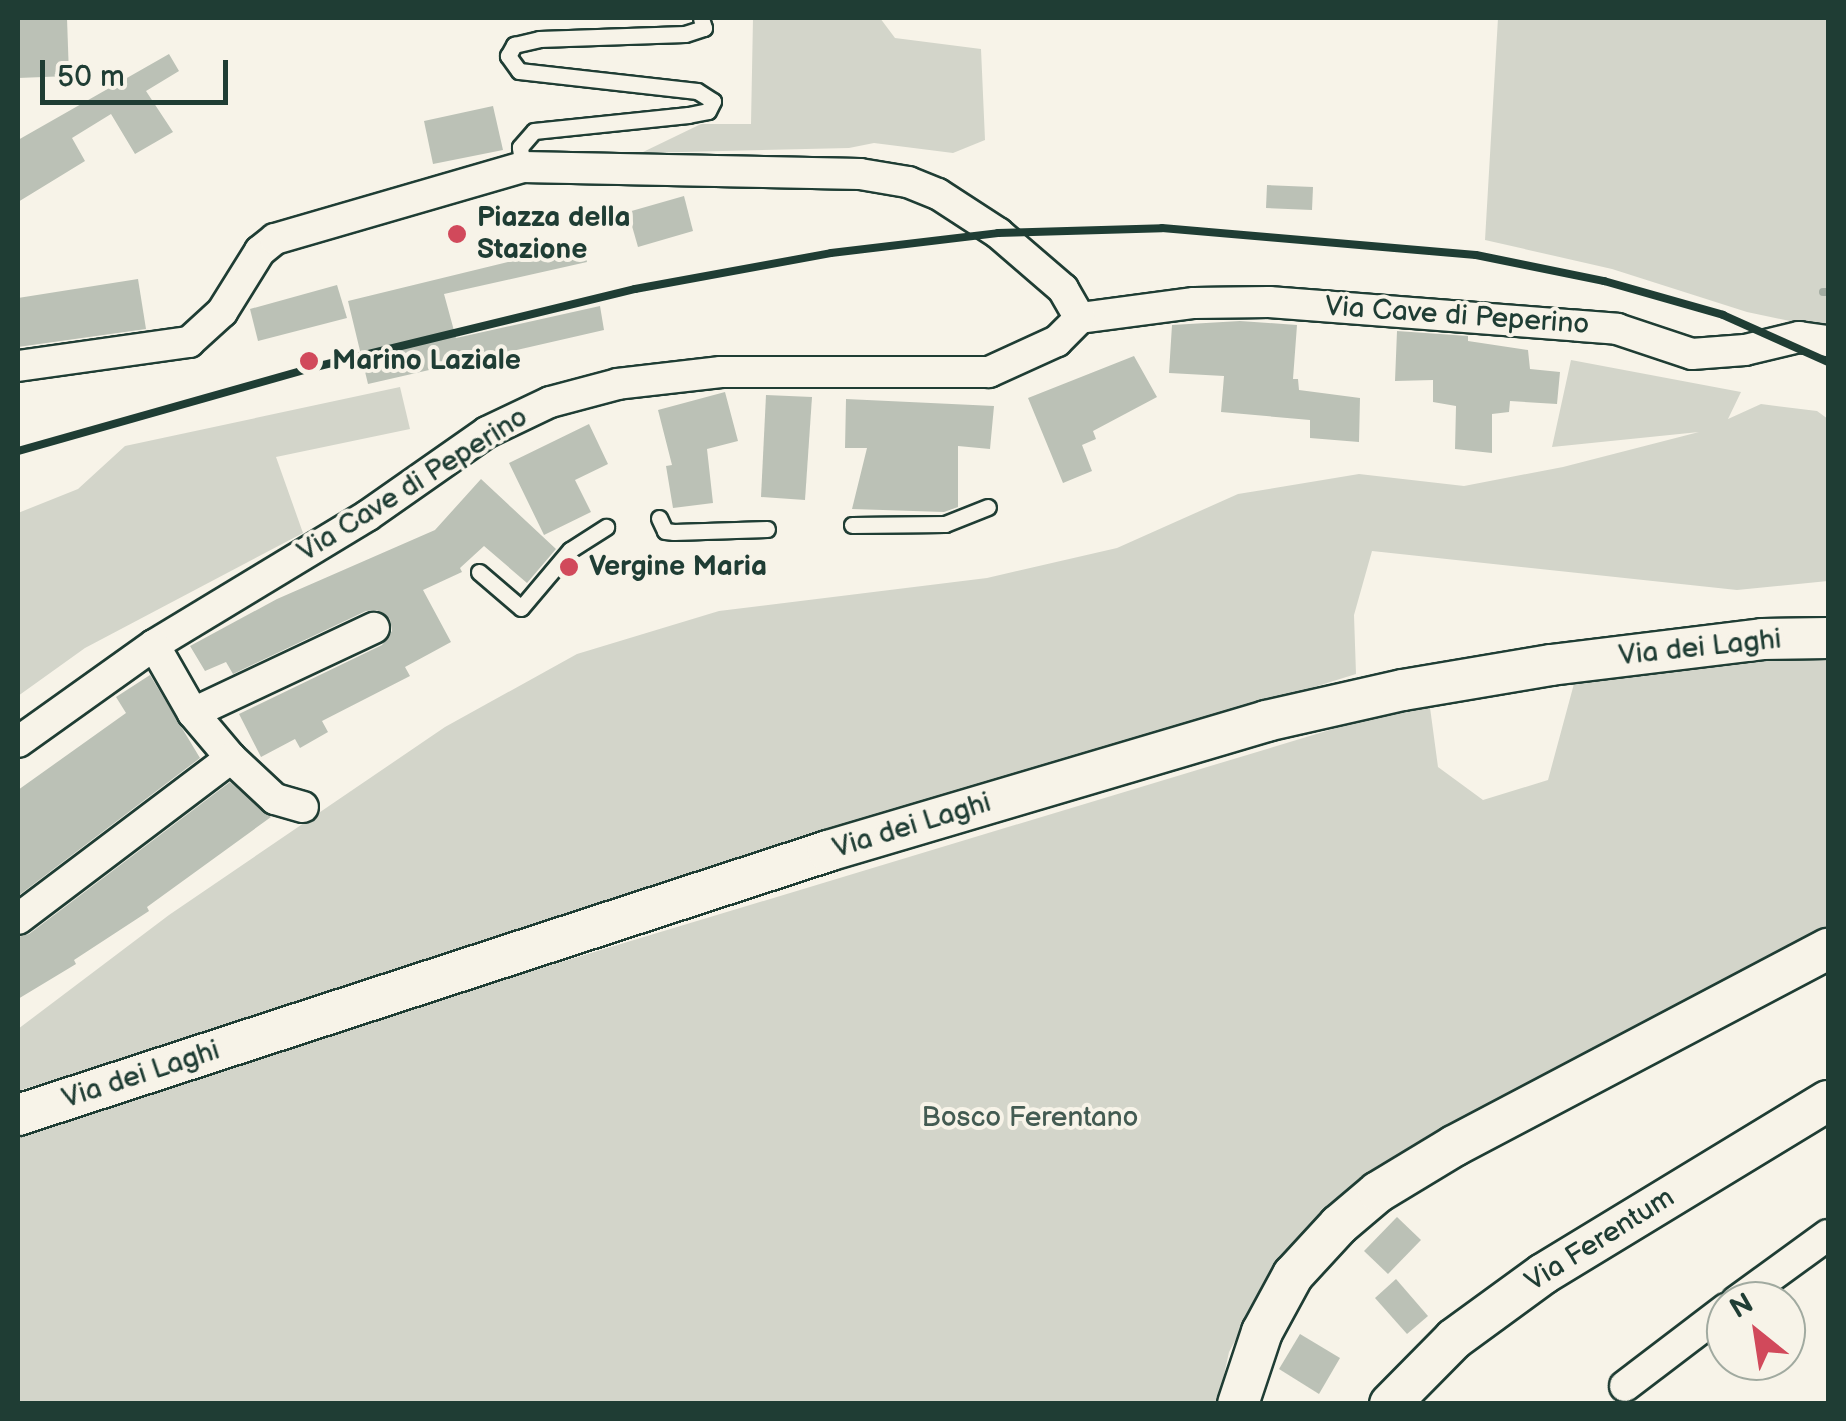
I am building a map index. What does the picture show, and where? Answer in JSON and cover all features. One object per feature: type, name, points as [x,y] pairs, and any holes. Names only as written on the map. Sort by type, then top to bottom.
[{"type":"main road","name":"Via dei Laghi","points":[[18,1114],[828,851],[1266,721],[1403,690],[1551,665],[1762,639],[1828,638]]},
{"type":"main road","points":[[1238,1404],[1262,1332],[1285,1288],[1308,1256],[1368,1200],[1454,1146],[1828,949]]},
{"type":"main road","name":"Via Ferentum","points":[[1390,1404],[1454,1339],[1515,1293],[1828,1102]]},
{"type":"street","points":[[18,366],[189,342],[222,312],[260,252],[275,240],[524,167],[860,174],[908,182],[938,194],[998,233],[1063,289],[1080,318]]},
{"type":"street","name":"Via Cave di Peperino","points":[[18,742],[154,645],[367,516],[488,432],[550,402],[618,384],[721,372],[988,372],[1057,341],[1080,318],[1194,303],[1269,302],[1617,329],[1692,354],[1746,350],[1799,336],[1828,340]]},
{"type":"street","points":[[193,714],[374,628]]},
{"type":"street","points":[[154,645],[193,714],[232,758],[275,799],[303,807]]},
{"type":"street","points":[[18,920],[232,758]]},
{"type":"street","points":[[1765,1281],[1828,1235]]},
{"type":"street","points":[[1625,1386],[1706,1324]]},
{"type":"lane","points":[[524,167],[520,148],[534,131],[688,116],[708,111],[714,101],[697,91],[519,71],[508,56],[514,44],[686,34],[704,28],[701,18]]},
{"type":"lane","points":[[852,525],[945,524],[988,506]]},
{"type":"lane","points":[[658,518],[664,531],[674,532],[767,528]]},
{"type":"lane","points":[[479,572],[521,608],[570,550],[606,526]]},
{"type":"green space","points":[[753,18],[880,18],[895,38],[981,49],[985,140],[953,153],[874,143],[849,148],[641,153],[701,124],[751,124]]},
{"type":"green space","points":[[1498,18],[1828,18],[1828,329],[1747,312],[1612,269],[1485,240]]},
{"type":"green space","points":[[1571,360],[1741,392],[1728,419],[1761,404],[1817,411],[1828,419],[1828,581],[1737,590],[1372,551],[1354,615],[1356,674],[18,1091],[18,1029],[169,915],[445,727],[577,654],[719,611],[987,578],[1117,548],[1238,494],[1359,474],[1464,486],[1563,467],[1699,432],[1552,447]]},
{"type":"green space","points":[[400,387],[410,429],[276,457],[303,533],[85,648],[18,696],[18,513],[78,489],[125,446]]},
{"type":"green space","name":"Bosco Ferentano","points":[[1828,650],[1828,938],[1274,1269],[1229,1352],[1218,1403],[18,1404],[18,1126],[1429,700],[1438,767],[1483,800],[1548,780],[1575,680]]},
{"type":"building","points":[[18,18],[67,18],[69,76],[18,78]]},
{"type":"building","points":[[169,54],[179,71],[146,91],[173,132],[135,154],[111,114],[72,138],[85,161],[18,202],[18,140]]},
{"type":"building","points":[[493,106],[503,150],[433,164],[424,121]]},
{"type":"building","points":[[1267,185],[1313,187],[1312,210],[1266,208]]},
{"type":"building","points":[[684,196],[693,231],[638,247],[628,212]]},
{"type":"building","points":[[582,244],[587,262],[444,294],[456,338],[600,306],[604,330],[368,384],[348,301]]},
{"type":"building","points":[[138,279],[146,329],[18,347],[18,298]]},
{"type":"building","points":[[337,285],[347,318],[258,341],[250,309]]},
{"type":"building","points":[[1240,321],[1297,325],[1293,379],[1298,379],[1299,390],[1360,398],[1359,442],[1310,438],[1310,420],[1221,412],[1224,376],[1169,373],[1172,325]]},
{"type":"building","points":[[1397,331],[1468,336],[1468,341],[1528,350],[1530,369],[1560,372],[1557,404],[1510,401],[1509,412],[1492,414],[1492,453],[1455,449],[1456,406],[1433,402],[1433,380],[1395,381]]},
{"type":"building","points":[[1134,356],[1157,397],[1093,431],[1096,439],[1082,445],[1092,471],[1063,483],[1028,398]]},
{"type":"building","points":[[725,392],[738,441],[707,449],[713,503],[673,508],[666,466],[672,465],[658,410]]},
{"type":"building","points":[[766,395],[812,397],[805,500],[761,497]]},
{"type":"building","points":[[846,399],[994,406],[990,449],[958,446],[958,507],[944,512],[852,509],[867,448],[845,448]]},
{"type":"building","points":[[589,424],[608,464],[575,480],[591,512],[544,535],[509,463]]},
{"type":"building","points":[[481,479],[556,549],[527,583],[484,546],[460,568],[462,572],[423,590],[451,642],[405,667],[410,676],[322,721],[328,732],[300,748],[295,739],[261,757],[239,714],[382,645],[392,631],[390,619],[377,610],[366,611],[233,674],[226,662],[205,671],[190,646],[277,599],[435,530]]},
{"type":"building","points":[[150,675],[200,758],[18,896],[18,790],[126,713],[116,697]]},
{"type":"building","points":[[230,782],[271,817],[147,907],[149,911],[74,960],[76,964],[18,999],[18,937],[29,934]]},
{"type":"building","points":[[1397,1217],[1421,1240],[1388,1274],[1364,1251]]},
{"type":"building","points":[[1396,1279],[1428,1316],[1407,1334],[1375,1298]]},
{"type":"building","points":[[1300,1334],[1340,1358],[1319,1394],[1279,1369]]},
{"type":"waterway","points":[[1823,292],[1828,292]]},
{"type":"railway","points":[[18,451],[307,369],[635,289],[831,253],[998,233],[1162,228],[1476,255],[1604,281],[1723,315],[1828,362]]},
{"type":"place","name":"Piazza della Stazione","points":[[457,234]]},
{"type":"place","name":"Marino Laziale","points":[[309,361]]},
{"type":"place","name":"Vergine Maria","points":[[569,567]]}]
